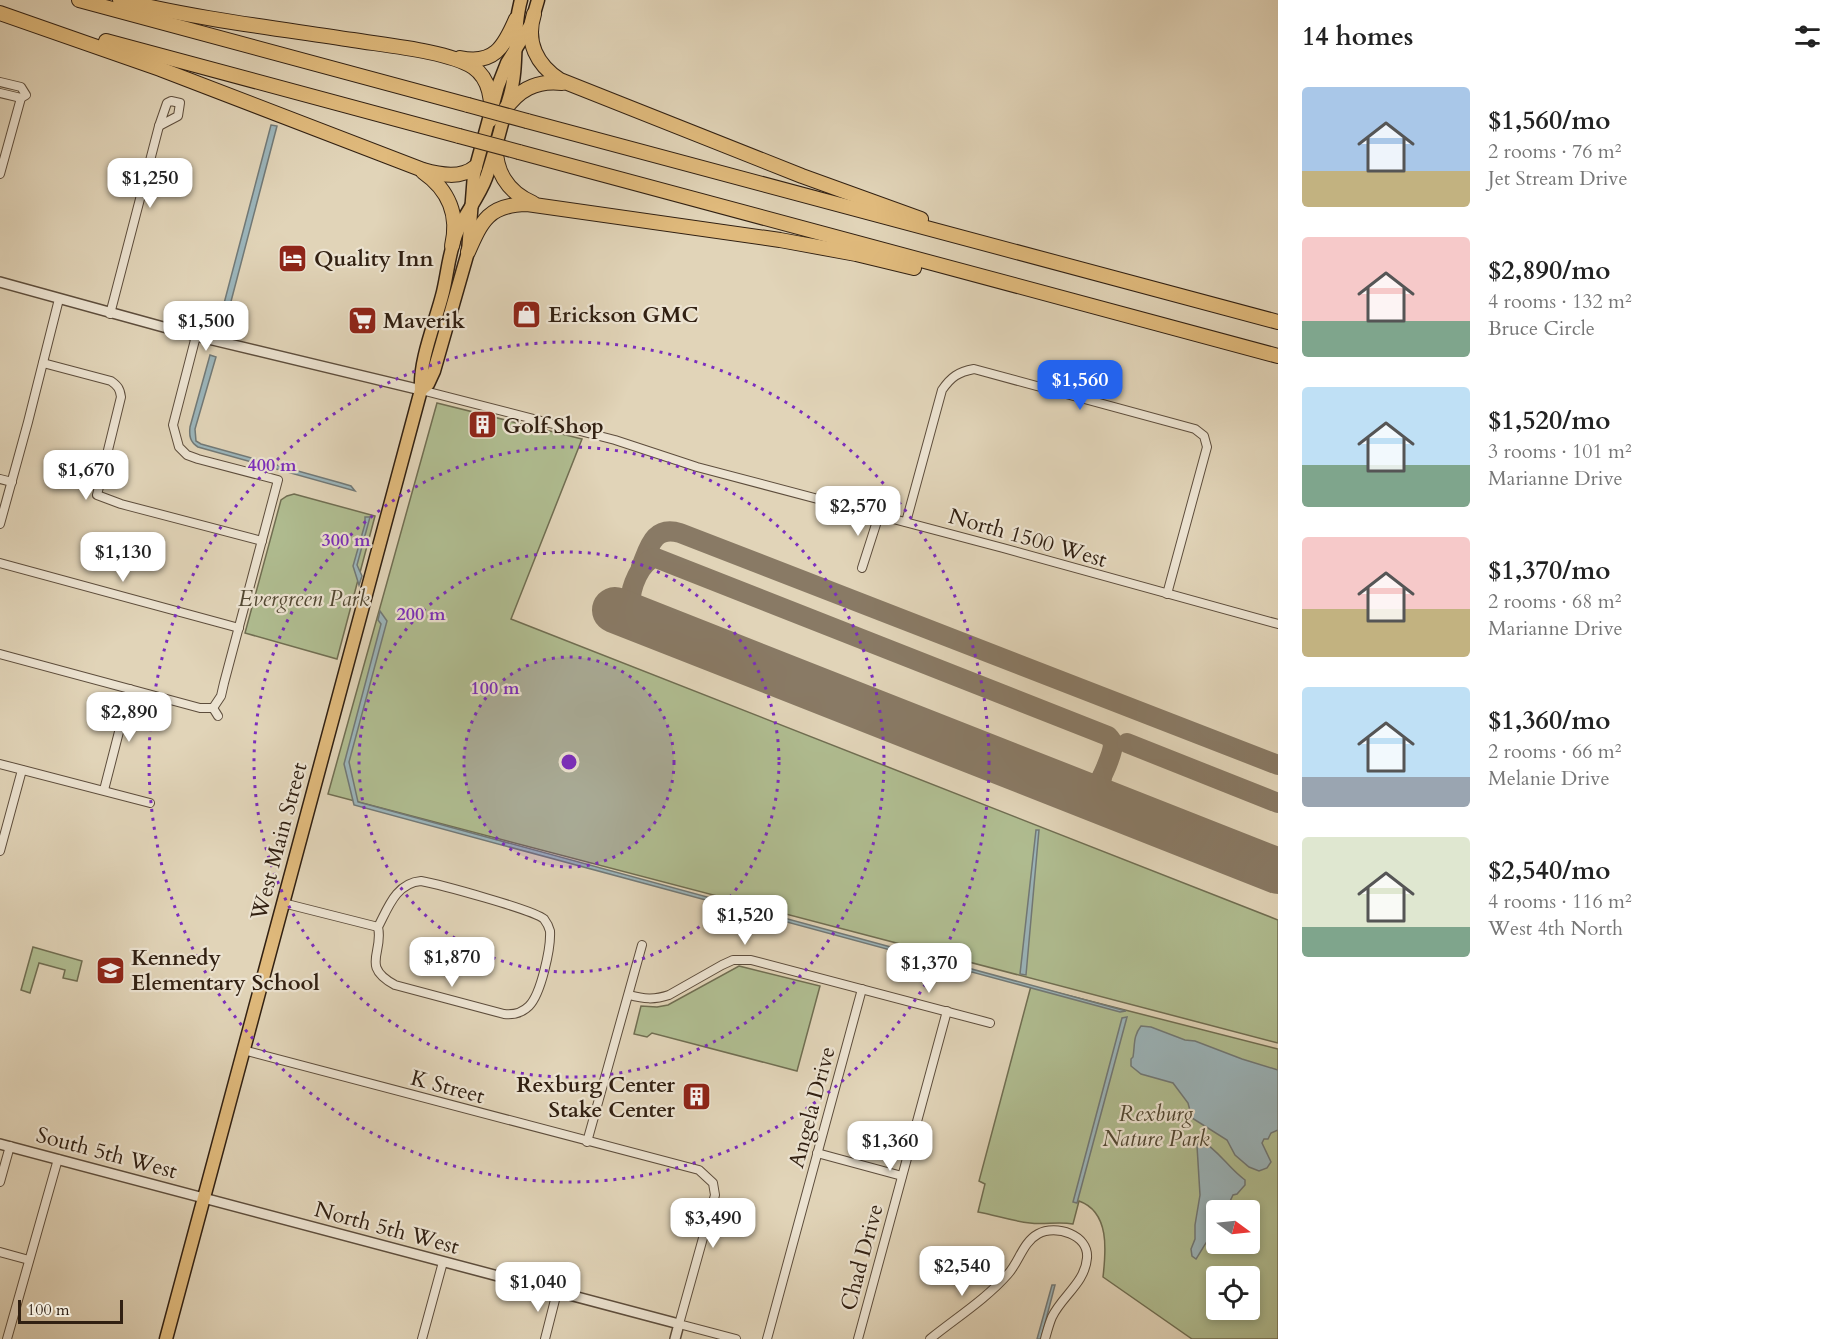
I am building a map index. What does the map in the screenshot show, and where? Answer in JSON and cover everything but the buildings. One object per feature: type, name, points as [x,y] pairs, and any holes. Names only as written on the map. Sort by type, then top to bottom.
[{"type":"highway","points":[[79,0],[1278,322]]},
{"type":"highway","points":[[120,0],[190,15],[471,59],[489,56],[503,46],[516,19]]},
{"type":"highway","points":[[0,13],[1278,356]]},
{"type":"highway","points":[[0,13],[160,69],[414,167],[433,173],[452,175],[465,173],[476,167]]},
{"type":"highway","points":[[534,14],[531,34],[536,55],[547,70],[567,84],[802,176],[1010,251]]},
{"type":"highway","points":[[437,55],[468,65],[483,77],[489,88],[491,100],[490,120]]},
{"type":"highway","points":[[504,111],[518,95],[530,86],[546,82],[567,84]]},
{"type":"highway","points":[[495,142],[496,161],[505,182],[519,195],[544,206]]},
{"type":"highway","points":[[414,167],[435,182],[450,203],[454,221],[452,246]]},
{"type":"highway","points":[[468,252],[481,223],[494,211],[504,206],[518,204],[544,206],[749,235],[827,249],[1150,322]]},
{"type":"main road","name":"West Main Street","points":[[166,1339],[421,390],[421,372],[445,285],[452,246],[461,223],[487,175],[504,111],[513,77],[516,19],[521,0]]},
{"type":"main road","name":"West Main Street","points":[[421,390],[428,384],[434,371],[468,252],[476,167],[500,78],[527,32],[538,0]]},
{"type":"street","points":[[0,82],[21,87],[23,97],[0,174]]},
{"type":"street","points":[[0,93],[23,97]]},
{"type":"street","points":[[110,314],[159,126]]},
{"type":"street","points":[[0,282],[110,314],[421,390]]},
{"type":"street","points":[[0,524],[59,299]]},
{"type":"street","points":[[196,336],[173,424],[179,447],[187,455],[198,459],[278,480],[221,696],[213,708]]},
{"type":"street","points":[[43,363],[111,381],[121,391],[97,495],[122,504],[262,541]]},
{"type":"street","points":[[906,522],[942,390],[960,371],[974,369],[1195,429],[1204,436],[1207,447],[1167,594]]},
{"type":"street","name":"North 1500 West","points":[[421,390],[615,440],[697,467],[1278,624]]},
{"type":"street","points":[[0,478],[12,482]]},
{"type":"street","points":[[862,568],[879,515]]},
{"type":"street","points":[[0,563],[239,628]]},
{"type":"street","points":[[0,654],[200,708],[213,708]]},
{"type":"street","points":[[104,790],[130,689]]},
{"type":"street","points":[[213,708],[218,716]]},
{"type":"street","points":[[0,764],[150,803]]},
{"type":"street","points":[[0,851],[22,770]]},
{"type":"street","points":[[414,882],[427,882],[538,915],[549,925],[550,931],[545,965],[538,990],[528,1008],[512,1015],[387,981],[375,963],[378,927],[402,887],[414,882]]},
{"type":"street","points":[[283,903],[378,927]]},
{"type":"street","points":[[587,1142],[642,945]]},
{"type":"street","points":[[629,995],[650,999],[669,995],[722,964],[742,959],[990,1023]]},
{"type":"street","name":"Angela Drive","points":[[767,1339],[862,989]]},
{"type":"street","name":"Chad Drive","points":[[858,1339],[947,1011]]},
{"type":"street","name":"K Street","points":[[243,1050],[699,1170],[710,1180],[715,1195],[679,1324]]},
{"type":"street","points":[[0,1182],[5,1145]]},
{"type":"street","name":"South 5th West","points":[[5,1145],[204,1198]]},
{"type":"street","points":[[817,1153],[902,1176]]},
{"type":"street","points":[[7,1339],[58,1159]]},
{"type":"street","name":"North 5th West","points":[[204,1198],[736,1339]]},
{"type":"street","points":[[930,1339],[998,1284],[1033,1239],[1039,1234],[1056,1230],[1070,1233],[1078,1240],[1085,1249],[1087,1260],[1080,1278],[1052,1317],[1045,1339]]},
{"type":"street","points":[[0,1252],[29,1260]]},
{"type":"street","points":[[422,1339],[443,1262]]},
{"type":"street","points":[[544,1339],[557,1292]]},
{"type":"street","points":[[675,1339],[679,1324]]},
{"type":"green space","points":[[437,403],[582,439],[511,619],[1278,920],[1278,1043],[328,794]]},
{"type":"green space","name":"Evergreen Park","points":[[294,494],[375,516],[337,659],[245,633],[281,500]]},
{"type":"green space","points":[[33,947],[82,961],[77,981],[63,978],[65,970],[39,963],[30,993],[21,990]]},
{"type":"green space","points":[[739,966],[820,986],[797,1071],[652,1033],[647,1037],[634,1034],[641,1006],[668,1005]]},
{"type":"green space","name":"Rexburg Nature Park","points":[[1031,986],[1278,1049],[1278,1339],[1192,1339],[1103,1277],[1104,1233],[1096,1214],[1089,1206],[1079,1201],[1073,1224],[1023,1222],[978,1212],[985,1184],[979,1181]]},
{"type":"water","points":[[271,125],[277,126],[223,332],[217,330]]},
{"type":"water","points":[[210,355],[216,357],[195,429],[196,441],[351,486],[355,491],[195,445],[191,438],[190,427]]},
{"type":"water","points":[[365,517],[370,517],[357,565],[362,576],[359,585],[353,566]]},
{"type":"water","points":[[380,611],[387,621],[349,762],[358,802],[1126,1011],[1120,1012],[354,805],[344,764],[381,624],[378,620]]},
{"type":"water","points":[[1036,830],[1039,830],[1026,975],[1020,974]]},
{"type":"water","points":[[1127,1017],[1077,1203],[1073,1202],[1122,1018]]},
{"type":"water","points":[[1141,1026],[1195,1041],[1278,1070],[1278,1130],[1271,1133],[1262,1143],[1271,1162],[1267,1168],[1259,1171],[1249,1167],[1235,1155],[1227,1140],[1192,1118],[1188,1103],[1173,1083],[1141,1074],[1131,1066],[1135,1037]]},
{"type":"water","points":[[1200,1140],[1212,1148],[1245,1180],[1245,1185],[1231,1200],[1206,1200],[1206,1243],[1196,1259],[1192,1256],[1191,1249],[1195,1239],[1200,1195],[1197,1146]]},
{"type":"water","points":[[1052,1285],[1055,1285],[1041,1339],[1037,1339]]},
{"type":"taxiway","points":[[641,567],[653,540],[658,535],[671,531],[680,533],[1278,765]]},
{"type":"taxiway","points":[[641,621],[632,606],[632,591],[641,569],[656,558],[1108,736],[1113,748],[1098,782],[1088,789],[1073,791]]},
{"type":"taxiway","points":[[1127,743],[1278,803]]},
{"type":"taxiway","points":[[1102,777],[1103,795],[1116,808]]},
{"type":"runway","points":[[615,610],[1278,871]]},
{"type":"place","name":"Quality Inn","points":[[293,258]]},
{"type":"place","name":"Erickson GMC","points":[[527,314]]},
{"type":"place","name":"Maverik","points":[[362,320]]},
{"type":"place","name":"Golf Shop","points":[[482,425]]},
{"type":"place","name":"Kennedy Elementary School","points":[[110,970]]},
{"type":"place","name":"Rexburg Center Stake Center","points":[[696,1097]]}]
